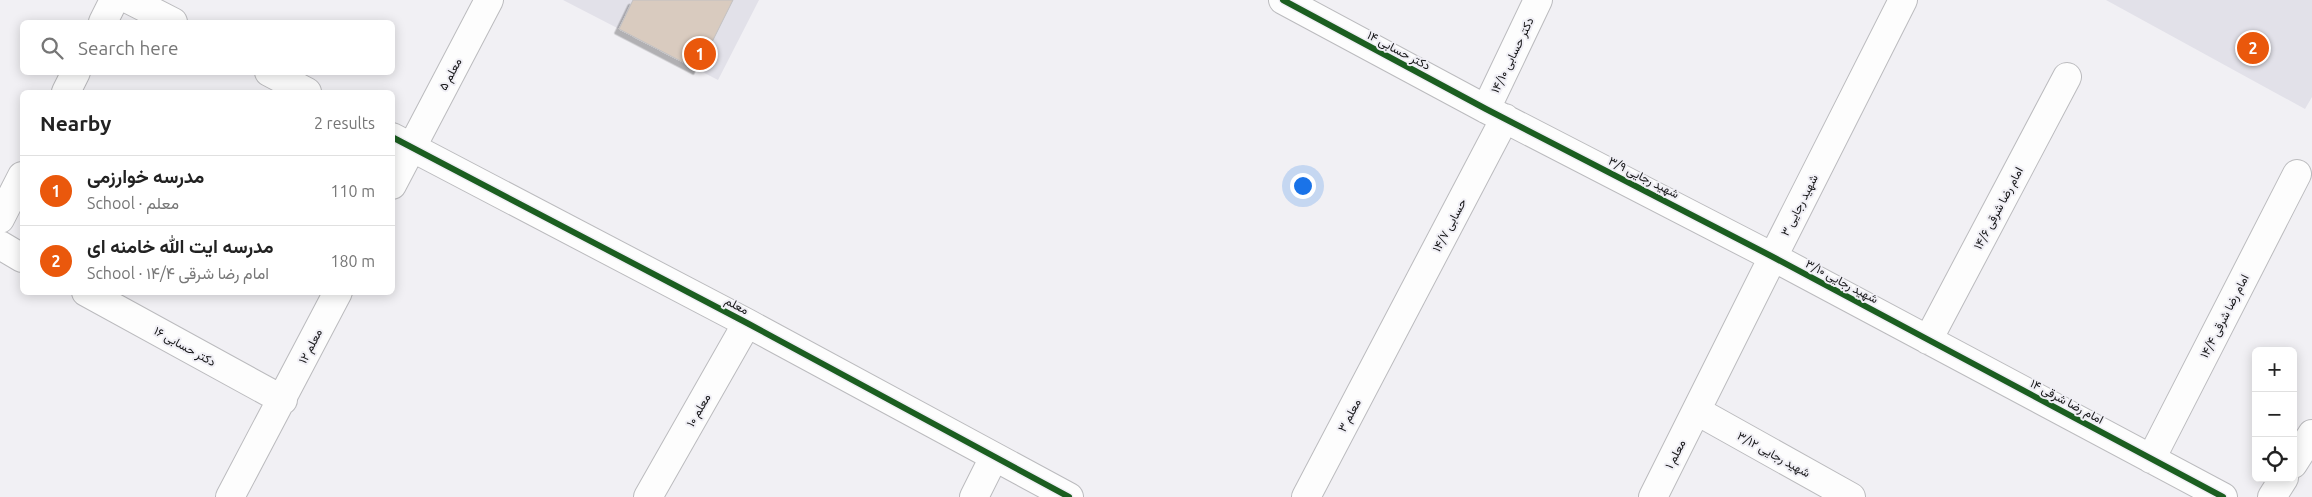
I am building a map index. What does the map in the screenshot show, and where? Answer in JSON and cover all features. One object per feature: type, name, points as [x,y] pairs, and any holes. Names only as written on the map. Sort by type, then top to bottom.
[{"type":"street","points":[[104,20],[114,0]]},
{"type":"street","points":[[130,0],[169,20]]},
{"type":"street","name":"معلم ۵","points":[[402,142],[489,0]]},
{"type":"street","name":"دکتر حسابی ۱۴","points":[[1283,0],[1495,114]]},
{"type":"street","name":"دکتر حسابی ۱۴/۱۰","points":[[1495,114],[1538,0]]},
{"type":"street","name":"شهید رجایی ۳","points":[[1697,411],[1772,257],[1904,0]]},
{"type":"street","points":[[67,90],[74,75]]},
{"type":"street","points":[[275,75],[303,90]]},
{"type":"street","name":"امام رضا شرقی ۱۴/۶","points":[[1928,340],[2067,77]]},
{"type":"street","name":"شهید رجایی ۳/۹","points":[[1495,114],[1772,257]]},
{"type":"street","name":"حسابی ۱۴/۷","points":[[1393,332],[1495,114]]},
{"type":"street","points":[[395,172],[402,142]]},
{"type":"street","name":"معلم","points":[[402,142],[747,323],[1069,497]]},
{"type":"street","name":"امام رضا شرقی ۱۴/۴","points":[[2151,459],[2297,174]]},
{"type":"street","points":[[0,219],[20,180]]},
{"type":"street","points":[[0,245],[20,257]]},
{"type":"street","name":"شهید رجایی ۳/۱۰","points":[[1772,257],[1901,325]]},
{"type":"street","name":"دکتر حسابی ۱۶","points":[[91,295],[283,400]]},
{"type":"street","name":"معلم ۱۲","points":[[230,497],[283,400],[336,295]]},
{"type":"street","name":"معلم ۱۰","points":[[648,497],[747,323]]},
{"type":"street","name":"امام رضا شرقی ۱۴","points":[[1901,325],[2223,497]]},
{"type":"street","name":"معلم ۳","points":[[1306,497],[1393,332]]},
{"type":"street","name":"معلم ۱","points":[[1654,497],[1697,411]]},
{"type":"street","name":"شهید رجایی ۳/۱۲","points":[[1697,411],[1851,497]]},
{"type":"street","points":[[2297,458],[2312,434]]},
{"type":"street","points":[[974,497],[994,457]]},
{"type":"street","points":[[2272,497],[2281,482]]},
{"type":"shaded area","points":[[563,0],[759,0],[718,80]]},
{"type":"shaded area","points":[[2106,0],[2312,0],[2312,97],[2305,109]]},
{"type":"building","points":[[633,0],[733,0],[698,70],[619,29]]},
{"type":"cycle path","points":[[1283,0],[1486,109],[1773,257],[2223,497]]},
{"type":"cycle path","points":[[395,139],[747,323],[1069,497]]},
{"type":"place","name":"مدرسه ایت الله خامنه ای","points":[[2253,48]]},
{"type":"place","name":"مدرسه خوارزمی","points":[[700,54]]}]
